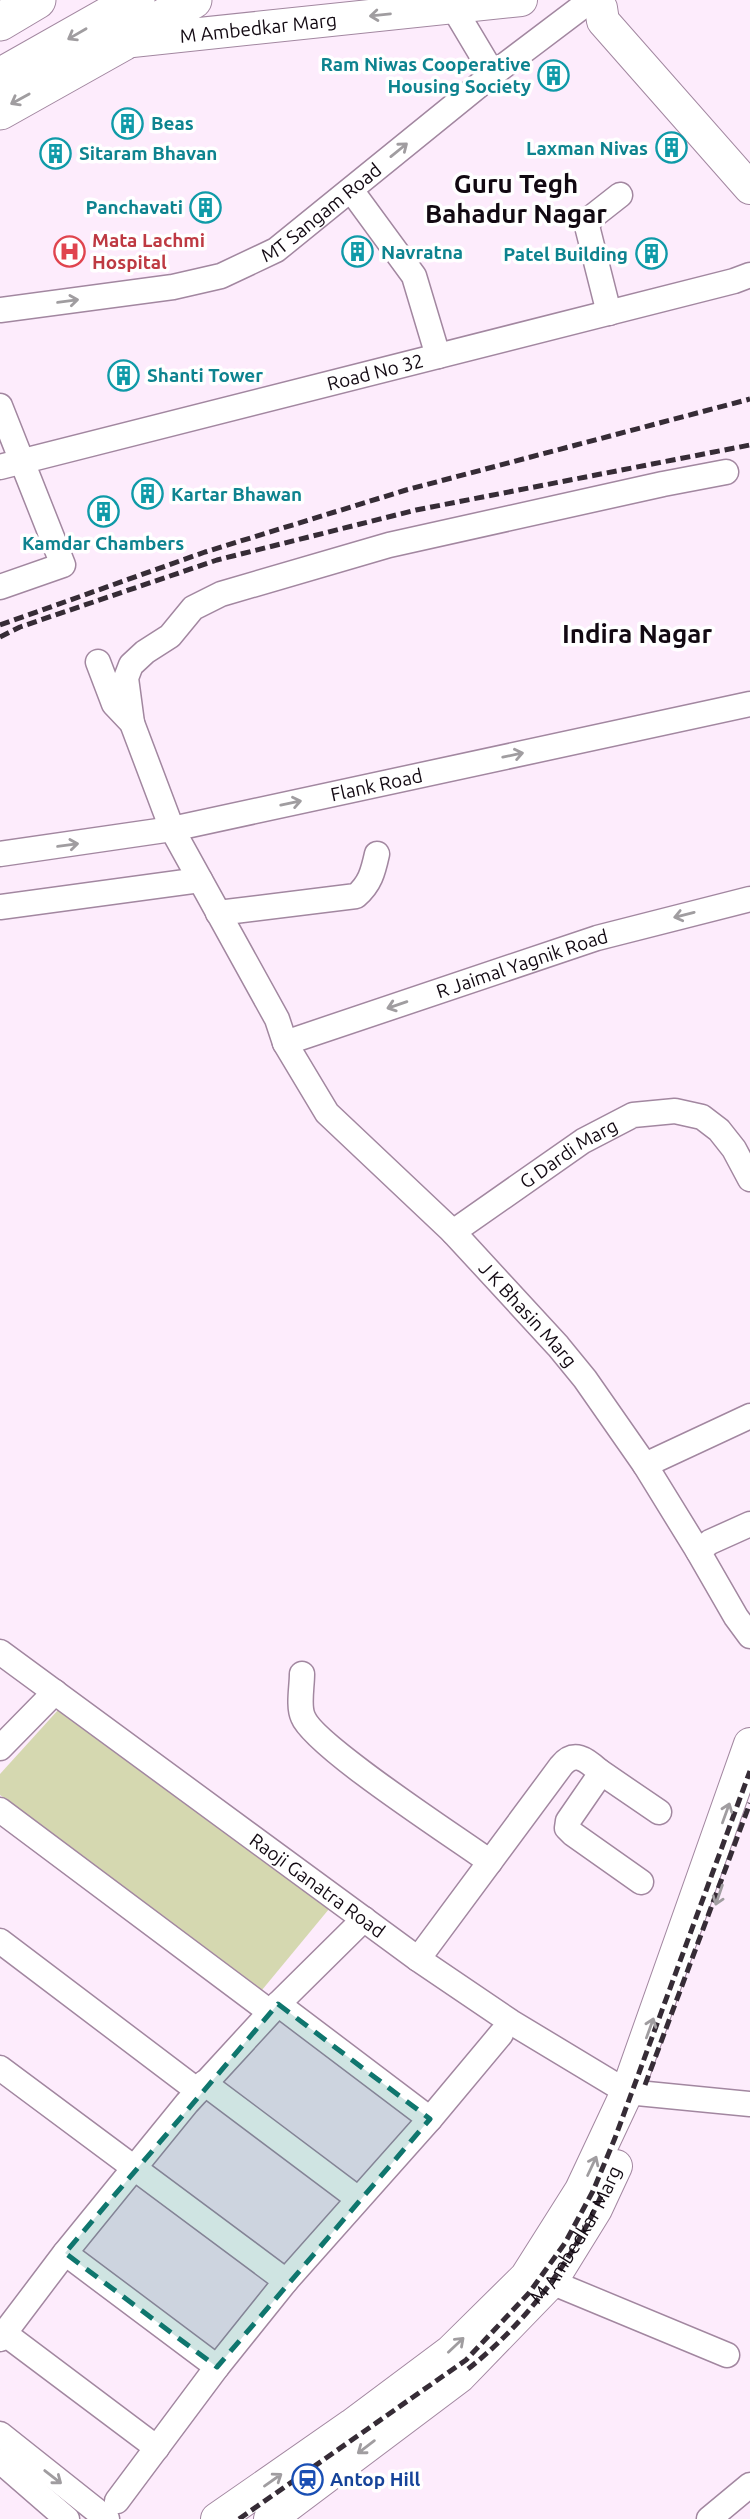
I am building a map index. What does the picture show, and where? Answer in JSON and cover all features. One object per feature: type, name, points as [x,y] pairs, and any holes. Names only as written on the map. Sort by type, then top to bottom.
[{"type":"highway","points":[[0,22],[37,0]]},
{"type":"highway","points":[[0,49],[85,0]]},
{"type":"highway","points":[[0,77],[136,0]]},
{"type":"highway","points":[[0,111],[194,0]]},
{"type":"main road","name":"M Ambedkar Marg","points":[[123,42],[521,0]]},
{"type":"main road","points":[[595,3],[618,10],[743,155],[750,188]]},
{"type":"main road","points":[[217,2519],[386,2416],[526,2277],[638,2093],[750,1744]]},
{"type":"main road","name":"M Ambedkar Marg","points":[[270,2519],[386,2416],[459,2377],[551,2282],[596,2209],[638,2093],[750,1807]]},
{"type":"street","name":"MT Sangam Road","points":[[0,310],[173,287],[221,276],[276,250],[493,74],[595,3]]},
{"type":"street","points":[[453,7],[493,74]]},
{"type":"street","points":[[351,190],[414,275],[438,356]]},
{"type":"street","points":[[611,312],[587,226],[592,217],[620,195]]},
{"type":"street","points":[[596,253],[611,312]]},
{"type":"street","name":"Road No 32","points":[[10,464],[750,275]]},
{"type":"street","points":[[0,406],[10,464],[63,565],[0,587]]},
{"type":"street","points":[[132,723],[126,678],[131,666],[145,652],[170,636],[193,608],[221,594],[389,545],[726,472]]},
{"type":"street","points":[[98,662],[114,704],[132,723]]},
{"type":"street","name":"Flank Road","points":[[0,854],[172,829],[750,704]]},
{"type":"street","name":"J K Bhasin Marg","points":[[132,723],[172,829],[218,914],[277,1020],[350,1125],[458,1229],[585,1379],[651,1462],[704,1547],[750,1610]]},
{"type":"street","points":[[218,914],[356,896],[365,889],[372,877],[377,854]]},
{"type":"street","points":[[0,907],[200,880]]},
{"type":"street","name":"R Jaimal Yagnik Road","points":[[292,1041],[597,938],[750,899]]},
{"type":"street","name":"G Dardi Marg","points":[[458,1229],[583,1140],[633,1115],[675,1111],[702,1117],[719,1130],[734,1149],[750,1179]]},
{"type":"street","points":[[651,1462],[750,1416]]},
{"type":"street","points":[[704,1547],[750,1524]]},
{"type":"street","name":"J K Bhasin Marg","points":[[704,1547],[736,1617],[750,1636]]},
{"type":"street","name":"Raoji Ganatra Road","points":[[0,1652],[418,1959],[511,2022],[638,2093]]},
{"type":"street","points":[[302,1674],[302,1717],[317,1735],[354,1765],[489,1861]]},
{"type":"street","points":[[0,1748],[55,1692]]},
{"type":"street","points":[[418,1959],[567,1758],[578,1756],[659,1812]]},
{"type":"street","points":[[599,1771],[595,1782],[568,1821],[567,1828],[641,1882]]},
{"type":"street","points":[[0,1810],[430,2119]]},
{"type":"street","points":[[157,2448],[2,2336],[65,2253],[201,2087],[274,2008],[364,1919]]},
{"type":"street","points":[[0,1941],[357,2198]]},
{"type":"street","points":[[0,2434],[112,2510],[217,2367],[286,2281],[430,2119],[501,2034]]},
{"type":"street","points":[[0,2068],[286,2281]]},
{"type":"street","points":[[638,2093],[750,2104]]},
{"type":"street","points":[[65,2253],[217,2367]]},
{"type":"street","points":[[551,2282],[727,2355]]},
{"type":"street","points":[[0,2461],[67,2519]]},
{"type":"street","points":[[720,2516],[750,2485]]},
{"type":"highlighted area","points":[[278,2004],[430,2119],[217,2367],[65,2253]]},
{"type":"green space","points":[[59,1709],[329,1909],[262,1990],[0,1795],[0,1774]]},
{"type":"railway","points":[[0,625],[205,552],[406,490],[750,399]]},
{"type":"railway","points":[[0,637],[20,627],[217,560],[416,510],[750,445]]},
{"type":"railway","points":[[239,2519],[466,2360],[529,2293],[565,2243],[593,2191],[615,2138],[750,1771]]},
{"type":"railway","points":[[645,2085],[750,1803]]},
{"type":"railway","points":[[468,2369],[509,2332],[545,2290],[576,2245],[601,2196]]},
{"type":"place","name":"Ram Niwas Cooperative Housing Society","points":[[554,75]]},
{"type":"place","name":"Beas","points":[[128,123]]},
{"type":"place","name":"Laxman Nivas","points":[[671,148]]},
{"type":"place","name":"Sitaram Bhavan","points":[[56,153]]},
{"type":"place","name":"Panchavati","points":[[206,207]]},
{"type":"place","name":"Mata Lachmi Hospital","points":[[69,251]]},
{"type":"place","name":"Navratna","points":[[358,252]]},
{"type":"place","name":"Patel Building","points":[[651,254]]},
{"type":"place","name":"Shanti Tower","points":[[124,375]]},
{"type":"place","name":"Kartar Bhawan","points":[[148,494]]},
{"type":"place","name":"Kamdar Chambers","points":[[103,512]]},
{"type":"place","name":"Antop Hill","points":[[307,2479]]},
{"type":"district","name":"Guru Tegh Bahadur Nagar","points":[[516,199]]},
{"type":"district","name":"Indira Nagar","points":[[637,634]]}]
